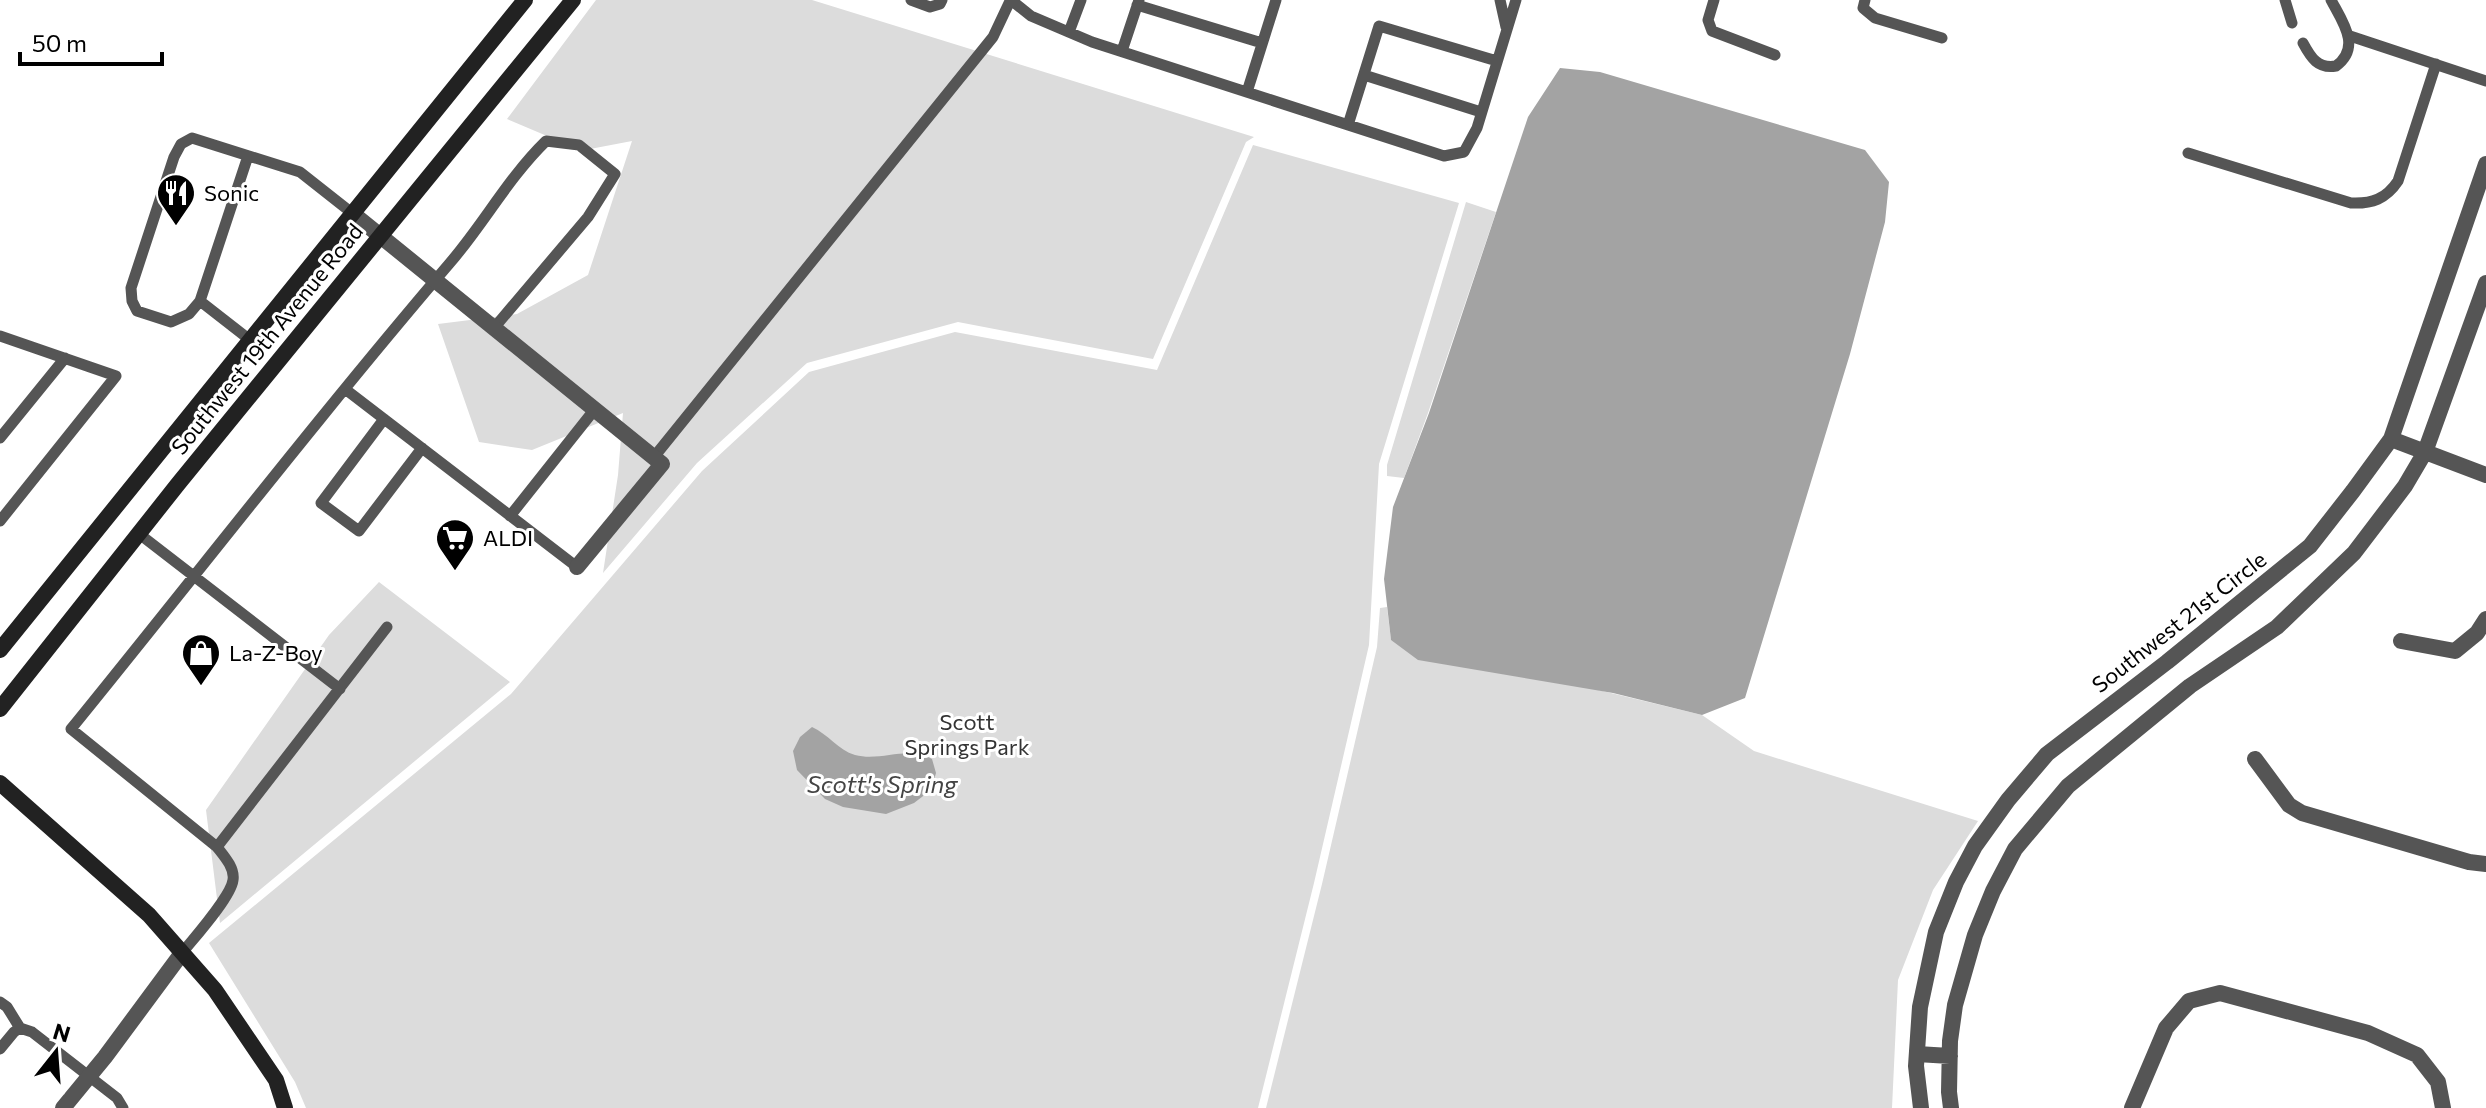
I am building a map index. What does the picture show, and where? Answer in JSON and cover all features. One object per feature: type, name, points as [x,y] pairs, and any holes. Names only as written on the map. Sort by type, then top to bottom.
[{"type":"main road","name":"Southwest 19th Avenue Road","points":[[0,650],[525,0]]},
{"type":"main road","name":"Southwest 19th Avenue Road","points":[[0,709],[138,533],[573,0]]},
{"type":"main road","points":[[0,783],[149,915],[215,990],[276,1080],[285,1108]]},
{"type":"street","name":"Southwest 21st Circle","points":[[1921,1108],[1917,1054],[1920,1007],[1936,932],[1956,882],[1975,846],[2047,754],[2310,546],[2391,439],[2486,164]]},
{"type":"street","points":[[352,213],[662,464],[577,567]]},
{"type":"street","points":[[1951,1108],[1950,1056],[1955,1005],[1975,935],[2015,849],[2068,786],[2190,686],[2277,627],[2354,553],[2405,486],[2425,452],[2486,283]]},
{"type":"street","points":[[2391,439],[2486,475]]},
{"type":"street","points":[[2401,641],[2455,651],[2477,633],[2486,619]]},
{"type":"street","points":[[2255,759],[2289,805],[2302,813],[2469,862],[2486,864]]},
{"type":"street","points":[[63,1108],[182,953]]},
{"type":"street","points":[[2132,1108],[2166,1028],[2189,1001],[2220,993],[2368,1033],[2417,1055],[2438,1082],[2443,1108]]},
{"type":"street","points":[[1917,1054],[1950,1056]]},
{"type":"lane","points":[[911,0],[930,7],[940,4],[942,0]]},
{"type":"lane","points":[[1069,32],[1081,0]]},
{"type":"lane","points":[[1247,92],[1276,0]]},
{"type":"lane","points":[[1500,0],[1507,30]]},
{"type":"lane","points":[[654,457],[993,37],[1010,1],[1031,16],[1122,51],[1444,156],[1464,152],[1477,128],[1516,0]]},
{"type":"lane","points":[[1714,0],[1708,20],[1712,31],[1775,55]]},
{"type":"lane","points":[[1865,0],[1863,8],[1875,18],[1942,38]]},
{"type":"lane","points":[[2285,0],[2292,23]]},
{"type":"lane","points":[[2303,43],[2311,59],[2329,67],[2336,66],[2347,55],[2350,36],[2331,0]]},
{"type":"lane","points":[[1122,51],[1138,2],[1262,43]]},
{"type":"lane","points":[[1348,125],[1379,26],[1497,61]]},
{"type":"lane","points":[[2350,36],[2486,81]]},
{"type":"lane","points":[[2188,153],[2351,203],[2376,201],[2390,194],[2398,181],[2436,64]]},
{"type":"lane","points":[[1364,75],[1481,112]]},
{"type":"lane","points":[[248,156],[200,301],[189,314],[171,322],[137,311],[131,288],[174,157],[181,144],[192,138],[300,172],[352,213]]},
{"type":"lane","points":[[182,953],[229,892],[234,879],[229,863],[217,847],[71,729],[469,240],[530,157],[546,141],[579,145],[615,174],[588,217],[494,328]]},
{"type":"lane","points":[[200,301],[250,340]]},
{"type":"lane","points":[[0,521],[116,376],[2,340]]},
{"type":"lane","points":[[0,438],[65,358]]},
{"type":"lane","points":[[345,389],[577,567]]},
{"type":"lane","points":[[510,516],[595,409]]},
{"type":"lane","points":[[384,419],[321,503],[359,531],[422,448]]},
{"type":"lane","points":[[138,533],[340,689]]},
{"type":"lane","points":[[217,847],[387,627]]},
{"type":"lane","points":[[0,1002],[7,1007],[20,1028],[32,1032],[117,1098],[123,1108]]},
{"type":"lane","points":[[0,1049],[20,1028]]},
{"type":"green space","points":[[596,0],[812,0],[1254,137],[1246,142],[1153,359],[958,322],[807,363],[697,463],[603,573],[618,475],[623,413],[532,450],[479,442],[438,324],[517,314],[588,275],[632,141],[590,149],[507,119]]},
{"type":"green space","name":"Scott Springs Park","points":[[1253,145],[1459,203],[1379,464],[1369,645],[1258,1108],[306,1108],[295,1082],[209,943],[511,694],[702,471],[809,372],[955,332],[1157,370]]},
{"type":"green space","points":[[1466,202],[1496,212],[1404,478],[1387,476],[1387,465]]},
{"type":"green space","points":[[379,582],[510,682],[220,923],[206,810],[329,635]]},
{"type":"green space","points":[[1387,607],[1391,640],[1702,715],[1754,751],[1978,821],[1933,890],[1898,980],[1892,1108],[1266,1108],[1377,647],[1380,608]]},
{"type":"water","points":[[1560,68],[1600,72],[1865,150],[1889,182],[1885,222],[1850,354],[1745,698],[1702,715],[1613,693],[1418,660],[1391,640],[1384,579],[1393,507],[1429,413],[1528,117]]},
{"type":"water","name":"Scott's Spring","points":[[812,727],[855,755],[875,757],[914,753],[932,759],[936,773],[931,790],[914,803],[886,814],[843,807],[825,799],[797,770],[793,751],[800,737]]},
{"type":"place","name":"Sonic","points":[[176,227]]},
{"type":"place","name":"ALDI","points":[[455,572]]},
{"type":"place","name":"La-Z-Boy","points":[[201,687]]}]
